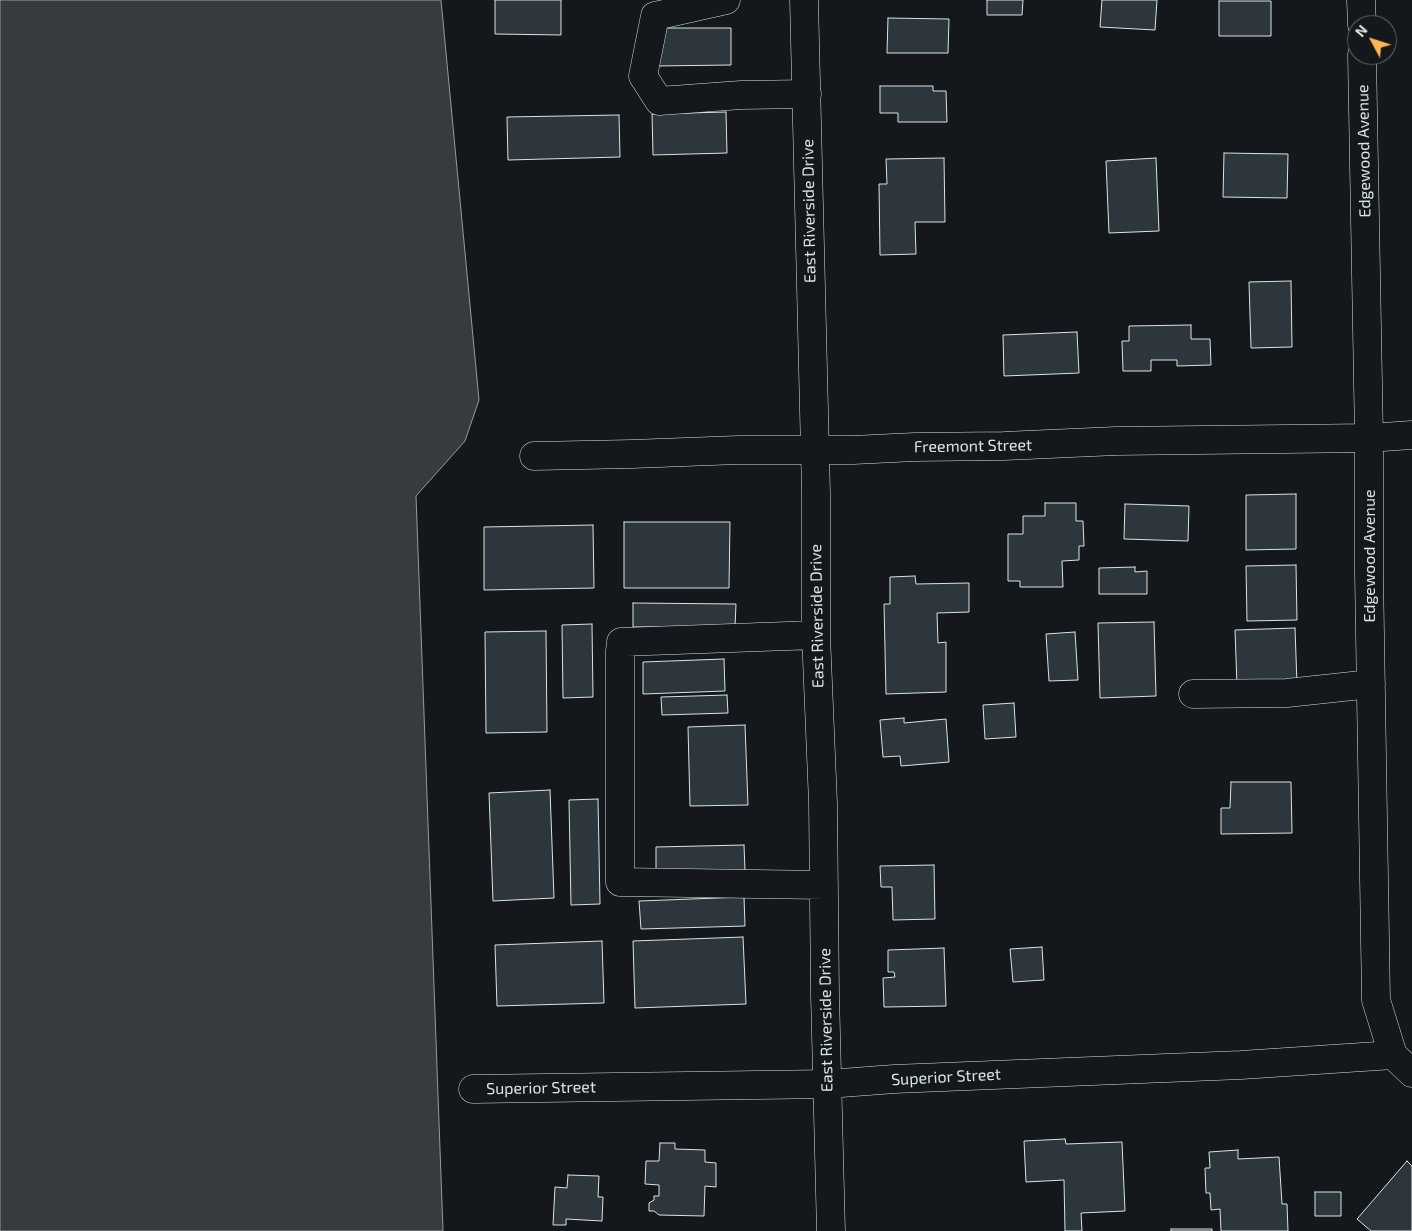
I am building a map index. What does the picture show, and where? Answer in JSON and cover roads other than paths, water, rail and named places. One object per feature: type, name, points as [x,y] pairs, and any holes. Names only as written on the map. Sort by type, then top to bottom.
[{"type":"street","points":[[726,0],[655,16],[644,76],[659,101],[807,94]]},
{"type":"street","name":"East Riverside Drive","points":[[804,0],[816,503],[816,634],[823,803],[825,995],[831,1231]]},
{"type":"street","points":[[1361,0],[1362,15]]},
{"type":"street","name":"Edgewood Avenue","points":[[1362,65],[1376,1000],[1402,1064]]},
{"type":"street","name":"Freemont Street","points":[[534,456],[738,450],[853,450],[1116,441],[1369,438],[1412,435]]},
{"type":"street","points":[[816,634],[621,642],[620,882],[824,885]]},
{"type":"street","points":[[1193,694],[1287,693],[1371,684]]},
{"type":"street","name":"Superior Street","points":[[473,1089],[828,1084],[904,1078],[1241,1065],[1402,1064]]}]
